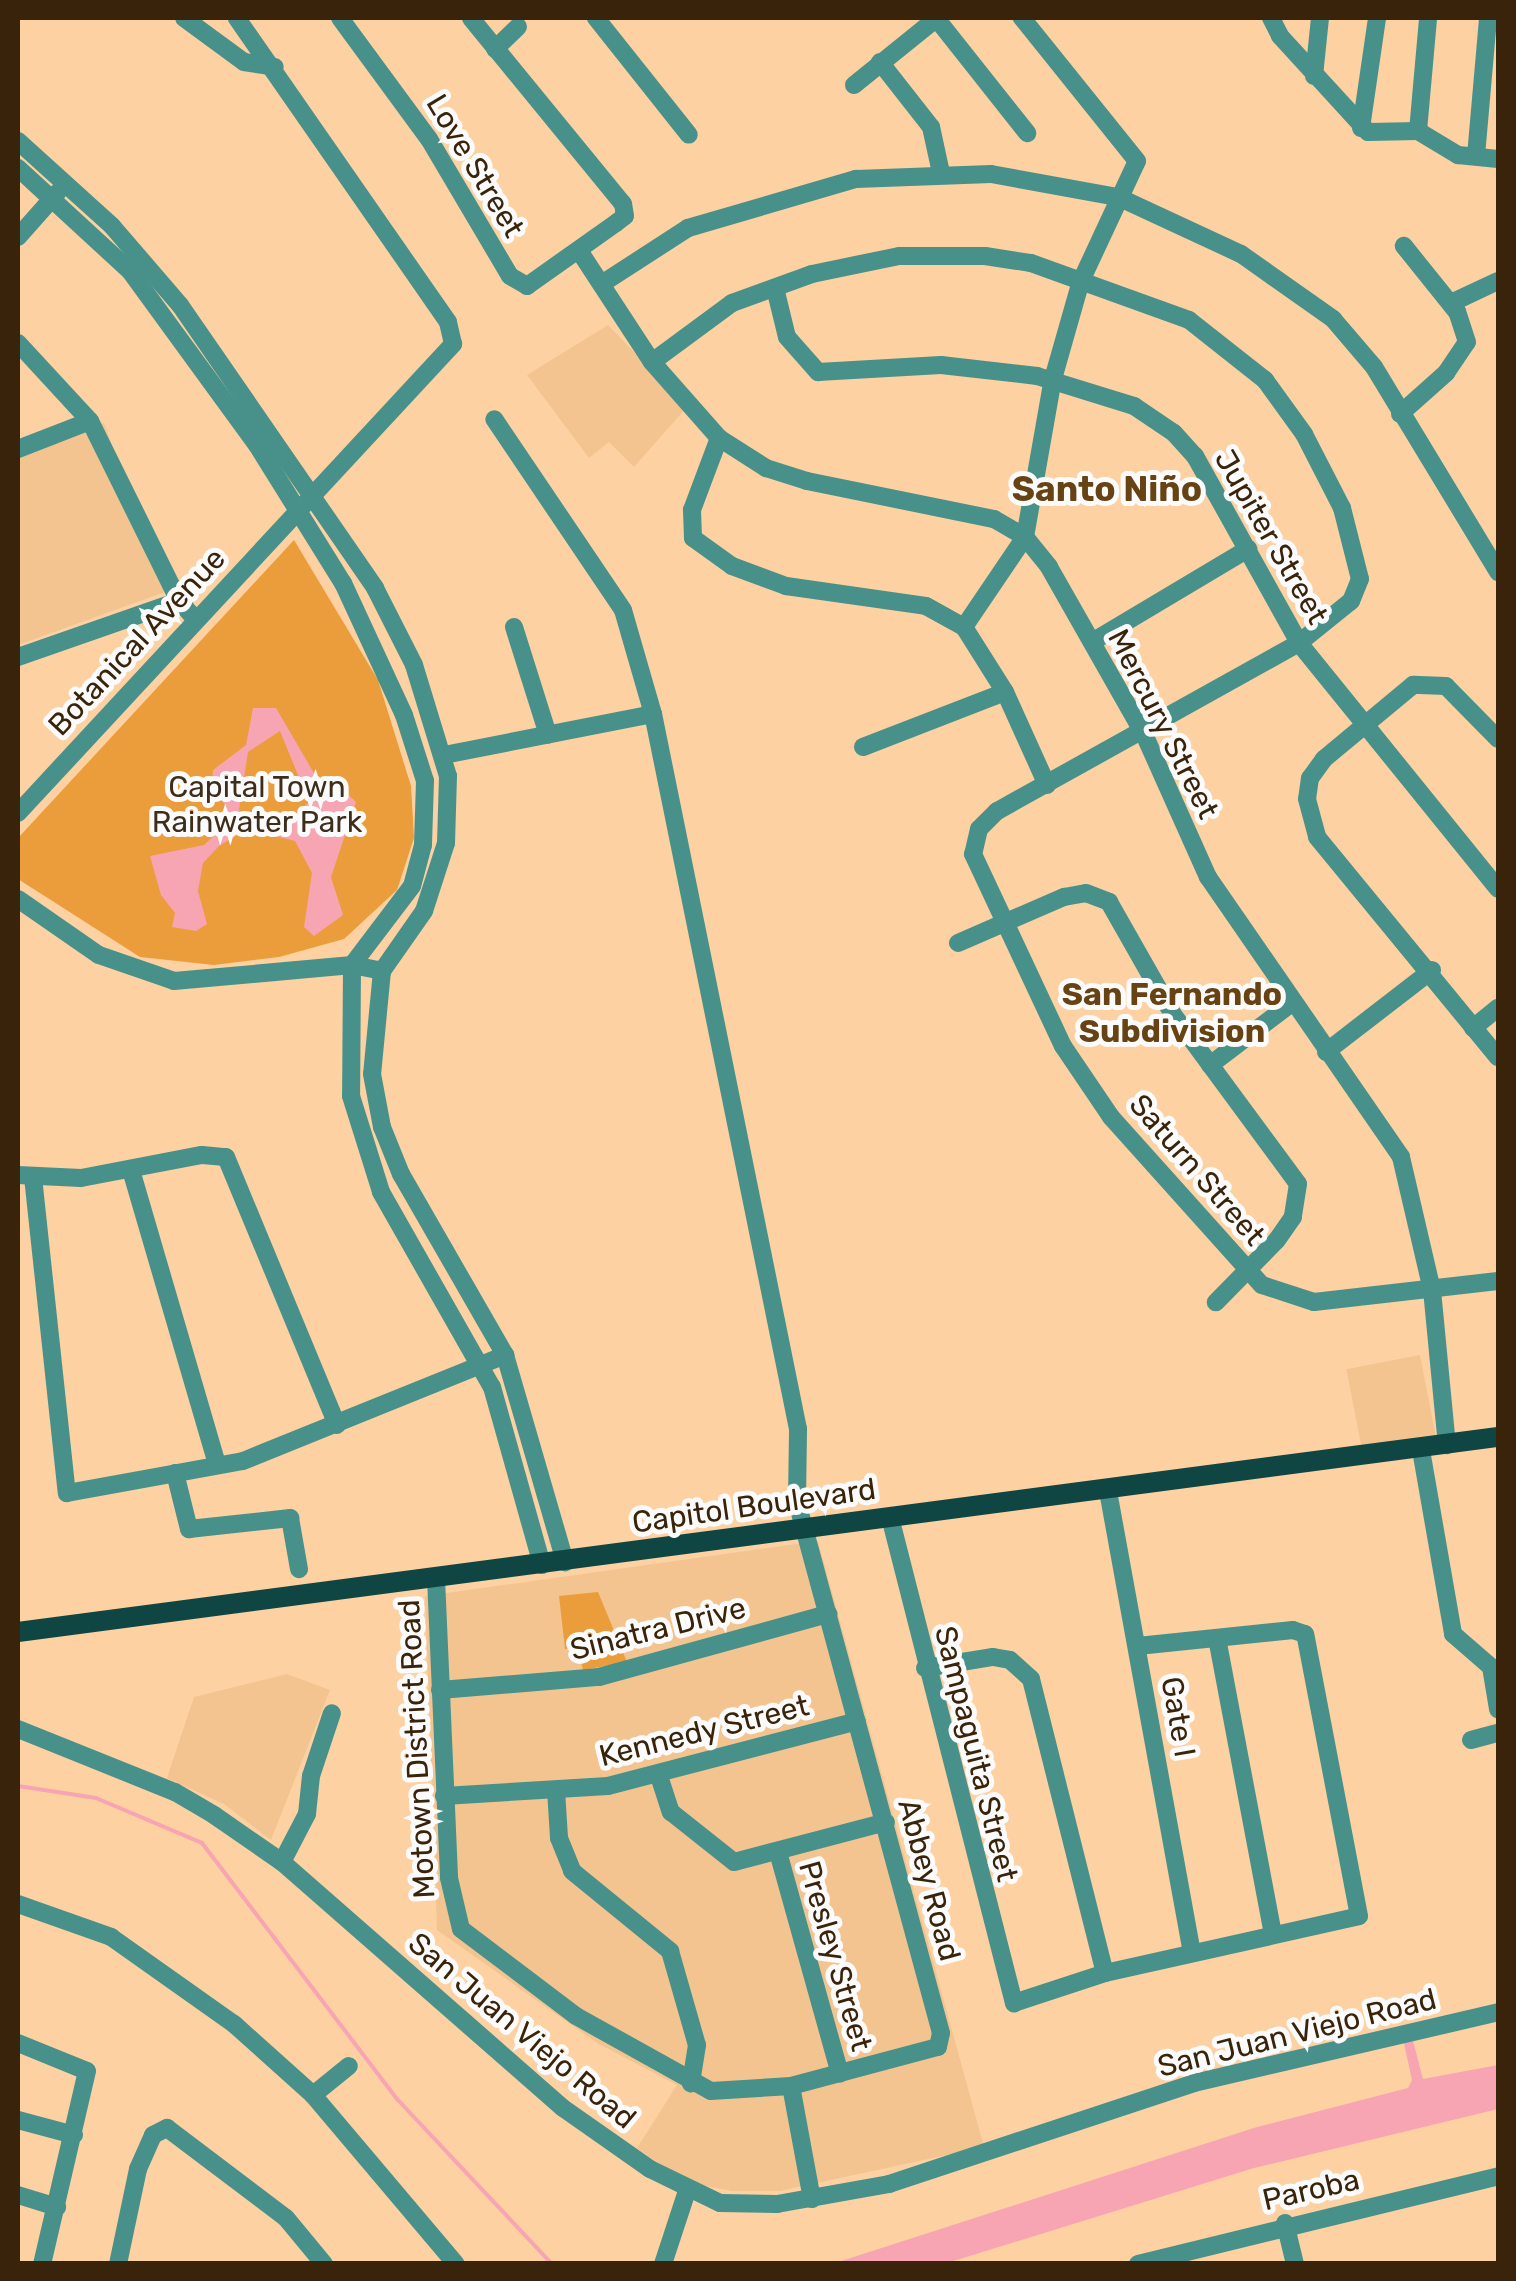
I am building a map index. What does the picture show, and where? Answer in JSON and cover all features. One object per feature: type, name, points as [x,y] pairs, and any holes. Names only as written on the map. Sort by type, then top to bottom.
[{"type":"main road","name":"Capitol Boulevard","points":[[18,1632],[1498,1437]]},
{"type":"street","points":[[184,18],[244,62],[275,67]]},
{"type":"street","points":[[238,18],[275,67]]},
{"type":"street","name":"Love Street","points":[[340,18],[429,139],[517,286],[541,280],[580,252]]},
{"type":"street","points":[[472,18],[623,204],[624,216],[580,252],[652,362],[718,438],[766,468],[852,493],[904,497],[994,519],[1025,537]]},
{"type":"street","points":[[854,85],[936,18],[1028,133]]},
{"type":"street","points":[[964,628],[1025,537],[1053,379],[1080,281],[1136,153],[1022,18]]},
{"type":"street","points":[[1271,18],[1314,76],[1361,128],[1375,135],[1418,132],[1458,155],[1498,159]]},
{"type":"street","points":[[1314,76],[1320,18]]},
{"type":"street","points":[[1361,128],[1376,18]]},
{"type":"street","points":[[1418,132],[1428,18]]},
{"type":"street","points":[[1476,156],[1488,18]]},
{"type":"street","points":[[603,20],[689,134]]},
{"type":"street","points":[[495,49],[518,27]]},
{"type":"street","points":[[880,62],[930,127],[941,173]]},
{"type":"street","name":"Botanical Avenue","points":[[18,814],[454,338],[275,67]]},
{"type":"street","points":[[18,141],[65,184],[180,304],[305,502],[406,649],[444,756],[449,810],[439,877],[412,934],[382,971],[372,1074],[386,1138],[505,1355],[566,1562]]},
{"type":"street","points":[[18,168],[130,271],[305,502],[382,659],[425,781],[423,845],[412,886],[352,965],[348,1067],[358,1132],[381,1192],[481,1364],[542,1565]]},
{"type":"street","points":[[602,282],[688,228],[785,194],[856,179],[941,173],[1018,177],[1118,197],[1204,233],[1294,287],[1352,339],[1498,572]]},
{"type":"street","points":[[18,238],[65,184]]},
{"type":"street","points":[[1400,414],[1446,373],[1467,342],[1450,303],[1404,246]]},
{"type":"street","name":"Saturn Street","points":[[652,362],[732,304],[776,292],[844,264],[899,256],[985,256],[1080,281],[1201,328],[1265,380],[1304,434],[1342,508],[1360,579],[1340,612],[1298,642],[1144,734],[996,811],[975,839],[973,854],[1000,922],[1062,1046],[1111,1117],[1274,1294],[1294,1300],[1340,1302],[1498,1281]]},
{"type":"street","points":[[1450,303],[1498,281]]},
{"type":"street","name":"Jupiter Street","points":[[776,292],[788,337],[818,372],[941,365],[1053,379],[1134,406],[1174,434],[1194,456],[1298,642],[1498,889]]},
{"type":"street","points":[[18,343],[90,420],[179,601],[195,618]]},
{"type":"street","name":"Abbey Road","points":[[494,419],[623,610],[652,714],[798,1430],[802,1528],[886,1822],[940,2033],[933,2050]]},
{"type":"street","points":[[18,449],[90,420]]},
{"type":"street","points":[[718,438],[689,524],[693,538],[710,552],[786,586],[926,606],[964,628],[1005,692],[1047,785]]},
{"type":"street","name":"Mercury Street","points":[[1025,537],[1092,642],[1144,734],[1208,877],[1326,1052],[1370,1104],[1401,1157],[1432,1290],[1447,1446]]},
{"type":"street","points":[[1092,642],[1248,549]]},
{"type":"street","points":[[18,656],[179,601]]},
{"type":"street","points":[[514,628],[548,735]]},
{"type":"street","points":[[1498,739],[1466,700],[1429,682],[1413,685],[1310,778],[1312,823],[1498,1057]]},
{"type":"street","points":[[863,746],[1005,692]]},
{"type":"street","points":[[444,756],[652,714]]},
{"type":"street","points":[[958,942],[1064,896],[1086,893],[1109,902],[1172,1013],[1298,1184],[1292,1216],[1216,1302]]},
{"type":"street","points":[[18,899],[100,954],[174,981],[352,965],[382,971]]},
{"type":"street","points":[[1326,1052],[1432,970]]},
{"type":"street","points":[[1210,1065],[1293,1002]]},
{"type":"street","points":[[1473,1028],[1498,1008]]},
{"type":"street","points":[[337,1424],[234,1166],[218,1153],[131,1170],[25,1176],[67,1493],[217,1464],[337,1424],[505,1355]]},
{"type":"street","points":[[131,1170],[217,1464]]},
{"type":"street","points":[[1421,1450],[1453,1634],[1490,1667],[1498,1710]]},
{"type":"street","points":[[175,1473],[189,1529],[290,1518],[299,1568]]},
{"type":"street","name":"Gate I","points":[[1108,1491],[1192,1952]]},
{"type":"street","name":"Sampaguita Street","points":[[890,1517],[925,1668],[1014,2003],[1105,1973]]},
{"type":"street","name":"Motown District Road","points":[[436,1578],[444,1796],[452,1903],[461,1930],[576,2016],[691,2084],[731,2095],[791,2086],[933,2050]]},
{"type":"street","name":"Sinatra Drive","points":[[440,1690],[599,1677],[828,1614]]},
{"type":"street","points":[[925,1668],[992,1657],[1010,1660],[1031,1679],[1105,1973],[1360,1916],[1325,1717],[1305,1634],[1138,1646]]},
{"type":"street","points":[[1217,1638],[1273,1934]]},
{"type":"street","points":[[282,1862],[307,1814],[310,1776],[332,1714]]},
{"type":"street","name":"Kennedy Street","points":[[444,1796],[556,1790],[659,1776],[857,1720]]},
{"type":"street","name":"San Juan Viejo Road","points":[[18,1729],[175,1792],[282,1862],[563,2108],[687,2191],[749,2206],[812,2198],[962,2164],[1213,2078],[1498,2012]]},
{"type":"street","points":[[1471,1740],[1498,1734]]},
{"type":"street","points":[[659,1776],[670,1812],[722,1856],[747,1861],[886,1822]]},
{"type":"street","points":[[556,1790],[560,1838],[572,1871],[670,1951],[697,2046],[691,2084]]},
{"type":"street","name":"Presley Street","points":[[778,1852],[840,2074]]},
{"type":"street","points":[[18,1904],[78,1922],[139,1954],[213,2007],[313,2095],[456,2264]]},
{"type":"street","points":[[1498,1993],[1498,2003]]},
{"type":"street","points":[[18,2043],[87,2071],[42,2264]]},
{"type":"street","points":[[313,2095],[348,2066]]},
{"type":"street","points":[[791,2086],[812,2198]]},
{"type":"street","points":[[18,2120],[74,2135]]},
{"type":"street","points":[[118,2264],[138,2168],[153,2135],[167,2128],[286,2218],[324,2264]]},
{"type":"street","name":"Paroba","points":[[1138,2264],[1285,2224],[1498,2176]]},
{"type":"street","points":[[663,2264],[687,2191]]},
{"type":"street","points":[[18,2195],[57,2207]]},
{"type":"street","points":[[1285,2224],[1295,2264]]},
{"type":"shaded area","points":[[608,325],[687,407],[634,467],[609,442],[589,458],[527,375]]},
{"type":"shaded area","points":[[104,423],[165,592],[18,645],[18,459]]},
{"type":"shaded area","points":[[253,708],[276,708],[318,780],[337,784],[356,802],[331,877],[343,915],[314,936],[304,927],[312,873],[295,841],[247,829],[219,846],[203,863],[198,891],[207,924],[196,931],[172,927],[175,913],[161,895],[150,856],[204,845],[225,825],[227,809],[212,782],[213,770],[246,745]],"holes":[[[280,731],[309,802],[279,828],[253,822],[239,810],[248,752]]]},
{"type":"shaded area","points":[[1420,1355],[1436,1438],[1363,1453],[1346,1369]]},
{"type":"shaded area","points":[[818,1541],[984,2147],[780,2191],[732,2191],[685,2182],[637,2148],[677,2085],[597,2043],[437,1930],[425,1596]]},
{"type":"shaded area","points":[[287,1674],[330,1690],[271,1840],[224,1804],[167,1778],[194,1697]]},
{"type":"shaded area","points":[[1412,2037],[1423,2079],[1498,2065],[1498,2109],[1254,2168],[947,2263],[832,2264],[1257,2127],[1408,2088],[1412,2080],[1403,2039]]},
{"type":"green space","name":"Capital Town Rainwater Park","points":[[294,540],[378,680],[411,786],[414,838],[397,890],[344,939],[279,957],[214,965],[140,957],[18,879],[18,838]]},
{"type":"green space","points":[[598,1592],[627,1662],[583,1670],[578,1649],[565,1649],[559,1596]]},
{"type":"waterway","points":[[18,1786],[96,1798],[202,1843],[398,2100],[552,2264]]},
{"type":"district","name":"Santo Niño","points":[[1107,489]]},
{"type":"district","name":"San Fernando Subdivision","points":[[1172,1014]]}]
